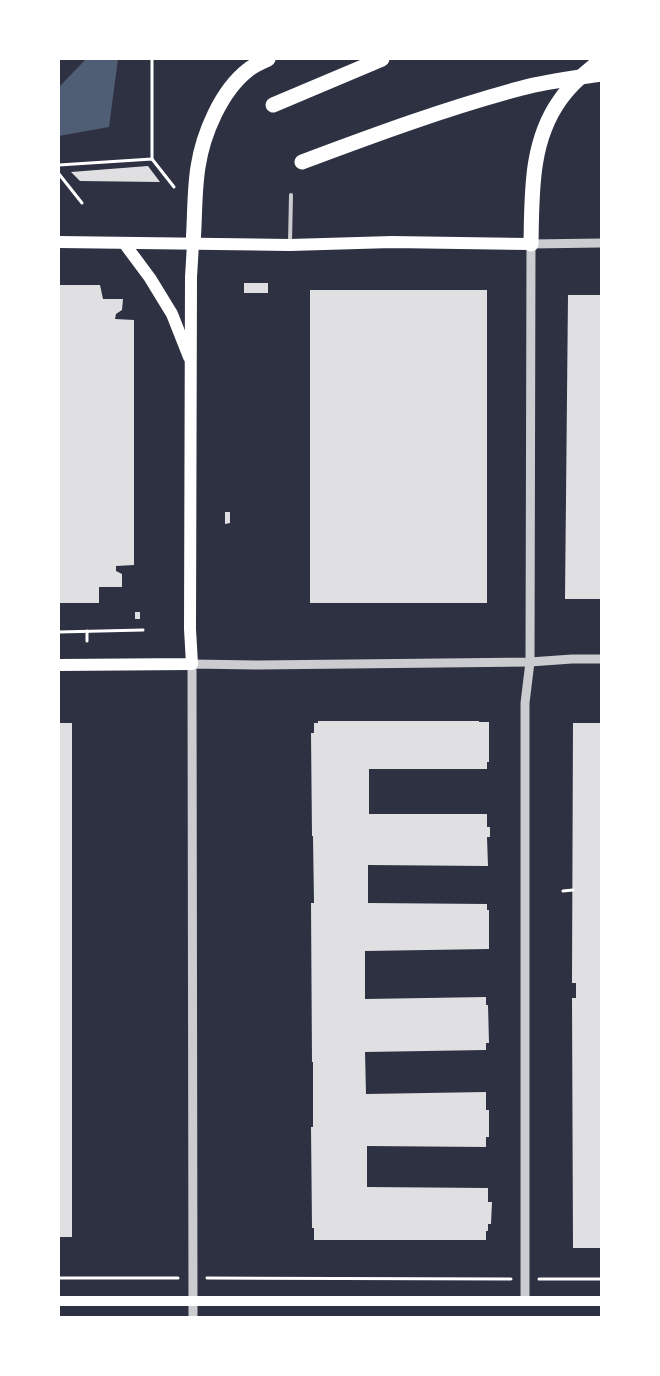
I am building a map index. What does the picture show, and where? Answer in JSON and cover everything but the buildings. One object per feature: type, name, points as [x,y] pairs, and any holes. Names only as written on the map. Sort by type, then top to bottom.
[{"type":"highway","points":[[193,244],[198,167],[202,147],[209,128],[225,96],[236,82],[247,70],[268,59]]},
{"type":"highway","points":[[273,105],[382,59]]},
{"type":"highway","points":[[531,244],[534,169],[544,129],[561,99],[575,83],[601,60]]},
{"type":"highway","points":[[302,162],[423,119],[524,88],[601,74]]},
{"type":"main road","points":[[59,242],[124,244],[392,242],[531,244]]},
{"type":"main road","points":[[124,244],[150,278],[172,314],[191,364]]},
{"type":"main road","points":[[59,665],[192,664],[190,629],[191,277],[193,244]]},
{"type":"main road","points":[[59,1301],[601,1301]]},
{"type":"street","points":[[525,1300],[525,703],[530,662],[531,244],[601,243]]},
{"type":"street","points":[[193,1317],[192,664],[530,662],[601,659]]},
{"type":"lane","points":[[290,244],[291,195]]},
{"type":"path","points":[[152,59],[152,159],[174,187]]},
{"type":"path","points":[[59,165],[152,159]]},
{"type":"path","points":[[59,174],[82,203]]},
{"type":"path","points":[[59,632],[143,630]]},
{"type":"path","points":[[87,631],[87,641]]},
{"type":"path","points":[[563,891],[573,890]]},
{"type":"path","points":[[59,1278],[478,1278]]},
{"type":"path","points":[[547,1279],[601,1279]]},
{"type":"water","points":[[86,59],[118,59],[109,127],[59,136],[59,87]]}]
